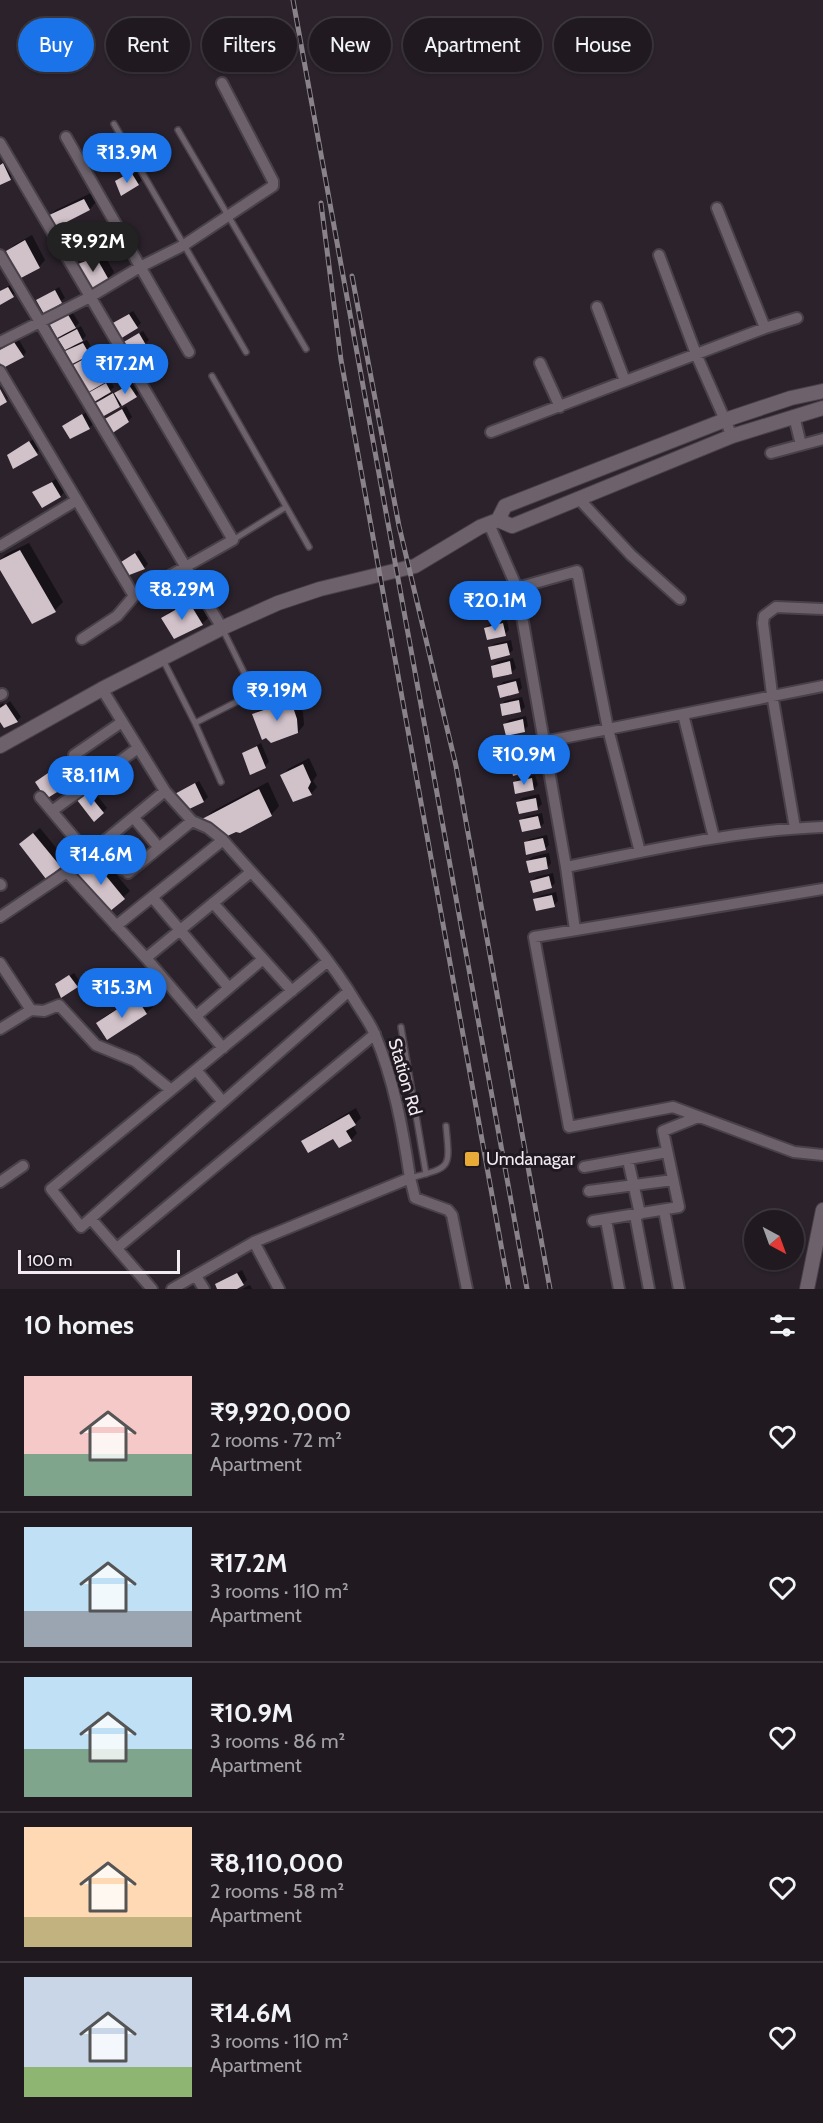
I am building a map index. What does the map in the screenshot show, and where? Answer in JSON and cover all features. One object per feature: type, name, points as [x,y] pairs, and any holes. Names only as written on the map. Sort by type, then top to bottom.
[{"type":"main road","points":[[0,746],[102,689],[222,628],[278,603],[320,589],[415,566],[494,522],[505,506],[725,420],[791,398],[823,391]]},
{"type":"main road","points":[[494,522],[512,526],[732,436],[823,408]]},
{"type":"main road","points":[[807,1289],[823,1210]]},
{"type":"street","points":[[0,342],[90,297],[184,244],[273,186],[273,181],[222,83]]},
{"type":"street","points":[[66,137],[189,352]]},
{"type":"street","points":[[0,143],[233,540],[134,596],[117,616],[82,639]]},
{"type":"street","points":[[717,207],[765,328]]},
{"type":"street","points":[[0,255],[222,628]]},
{"type":"street","points":[[659,255],[696,354],[732,436]]},
{"type":"street","points":[[597,307],[625,381]]},
{"type":"street","points":[[491,432],[765,328],[797,318]]},
{"type":"street","points":[[540,363],[560,407]]},
{"type":"street","points":[[0,371],[134,596]]},
{"type":"street","points":[[794,416],[801,445]]},
{"type":"street","points":[[771,453],[823,439]]},
{"type":"street","points":[[578,498],[630,555],[680,599]]},
{"type":"street","points":[[0,546],[77,500]]},
{"type":"street","points":[[494,522],[517,588],[575,930]]},
{"type":"street","points":[[517,588],[577,570],[608,729],[640,852]]},
{"type":"street","points":[[795,828],[772,694],[763,623],[764,616],[776,607],[823,609]]},
{"type":"street","points":[[543,742],[772,694],[823,686]]},
{"type":"street","name":"Station Rd","points":[[102,689],[165,791],[192,821],[208,828],[223,840],[328,961],[349,991],[375,1034],[391,1080],[403,1129],[410,1178]]},
{"type":"street","points":[[683,714],[714,838]]},
{"type":"street","points":[[74,755],[122,722]]},
{"type":"street","points":[[52,811],[138,748]]},
{"type":"street","points":[[0,917],[67,872],[165,791]]},
{"type":"street","points":[[40,797],[88,854]]},
{"type":"street","points":[[134,818],[155,843]]},
{"type":"street","points":[[102,843],[126,871],[192,821]]},
{"type":"street","points":[[566,867],[714,838],[795,828],[823,827]]},
{"type":"street","points":[[116,926],[223,840]]},
{"type":"street","points":[[67,872],[146,958],[223,1048]]},
{"type":"street","points":[[146,958],[250,872]]},
{"type":"street","points":[[823,889],[534,938],[564,1075],[569,1127],[673,1107],[794,1152],[823,1155]]},
{"type":"street","points":[[152,897],[229,988]]},
{"type":"street","points":[[213,903],[292,991]]},
{"type":"street","points":[[196,1016],[263,959]]},
{"type":"street","points":[[328,961],[51,1189],[81,1227],[349,991]]},
{"type":"street","points":[[0,963],[31,1010]]},
{"type":"street","points":[[0,1029],[31,1010],[44,1011],[59,1005],[96,1046],[135,1061],[171,1090]]},
{"type":"street","points":[[117,1248],[375,1034]]},
{"type":"street","points":[[196,1070],[223,1102]]},
{"type":"street","points":[[593,1221],[679,1207],[663,1131],[699,1117]]},
{"type":"street","points":[[585,1167],[667,1152]]},
{"type":"street","points":[[628,1160],[649,1289]]},
{"type":"street","points":[[0,1182],[23,1166]]},
{"type":"street","points":[[172,1289],[254,1242],[410,1178],[415,1198],[448,1210],[452,1215],[467,1289]]},
{"type":"street","points":[[589,1191],[673,1180]]},
{"type":"street","points":[[664,1210],[679,1289]]},
{"type":"street","points":[[91,1219],[152,1289]]},
{"type":"street","points":[[606,1220],[619,1289]]},
{"type":"street","points":[[254,1242],[279,1289]]},
{"type":"street","points":[[196,1276],[204,1289]]},
{"type":"lane","points":[[114,124],[246,352]]},
{"type":"lane","points":[[178,130],[306,349]]},
{"type":"lane","points":[[212,376],[309,547]]},
{"type":"lane","points":[[233,540],[286,507]]},
{"type":"lane","points":[[222,628],[254,693]]},
{"type":"lane","points":[[162,659],[195,723],[221,782]]},
{"type":"lane","points":[[195,723],[254,693],[276,694],[284,699]]},
{"type":"lane","points":[[400,1027],[426,1174]]},
{"type":"lane","name":"Station Rd","points":[[410,1178],[440,1170],[448,1161],[446,1126]]},
{"type":"building","points":[[3,163],[11,180],[0,185],[0,165]]},
{"type":"building","points":[[131,172],[139,185],[121,196],[115,181]]},
{"type":"building","points":[[84,199],[90,210],[55,228],[47,216]]},
{"type":"building","points":[[25,240],[40,268],[19,279],[6,251]]},
{"type":"building","points":[[96,257],[109,280],[91,289],[78,264]]},
{"type":"building","points":[[8,287],[14,297],[0,305],[0,291]]},
{"type":"building","points":[[55,290],[62,303],[44,314],[36,300]]},
{"type":"building","points":[[67,313],[76,328],[57,338],[49,323]]},
{"type":"building","points":[[129,314],[138,328],[120,339],[111,324]]},
{"type":"building","points":[[77,329],[83,341],[65,350],[58,339]]},
{"type":"building","points":[[139,333],[146,345],[129,354],[122,343]]},
{"type":"building","points":[[14,342],[24,357],[3,368],[0,363],[0,350]]},
{"type":"building","points":[[83,343],[90,355],[72,364],[65,351]]},
{"type":"building","points":[[91,355],[100,370],[90,376],[100,371],[106,382],[87,393],[73,365]]},
{"type":"building","points":[[106,383],[111,392],[94,402],[88,393]]},
{"type":"building","points":[[129,385],[137,397],[122,406],[114,393]]},
{"type":"building","points":[[0,389],[7,402],[0,406]]},
{"type":"building","points":[[113,393],[120,407],[102,417],[94,404]]},
{"type":"building","points":[[122,409],[129,422],[111,434],[103,420]]},
{"type":"building","points":[[82,414],[90,429],[70,439],[62,426]]},
{"type":"building","points":[[29,441],[38,455],[13,469],[7,455]]},
{"type":"building","points":[[52,482],[61,497],[42,508],[32,492]]},
{"type":"building","points":[[20,550],[56,612],[32,624],[0,570],[0,560]]},
{"type":"building","points":[[135,553],[145,569],[124,577],[118,564]]},
{"type":"building","points":[[189,602],[203,625],[174,639],[161,618]]},
{"type":"building","points":[[503,623],[506,636],[487,640],[484,628]]},
{"type":"building","points":[[507,643],[510,655],[491,660],[488,647]]},
{"type":"building","points":[[510,661],[512,674],[493,678],[491,666]]},
{"type":"building","points":[[516,681],[519,693],[500,698],[497,686]]},
{"type":"building","points":[[519,700],[521,712],[502,716],[500,704]]},
{"type":"building","points":[[291,701],[297,719],[298,733],[271,743],[266,738],[262,740],[252,714]]},
{"type":"building","points":[[6,704],[18,722],[4,728],[0,722],[0,708]]},
{"type":"building","points":[[523,719],[525,732],[506,736],[503,724]]},
{"type":"building","points":[[525,738],[528,750],[509,754],[506,742]]},
{"type":"building","points":[[257,746],[266,768],[250,775],[242,753]]},
{"type":"building","points":[[529,759],[532,771],[513,776],[510,764]]},
{"type":"building","points":[[303,764],[311,782],[308,788],[312,795],[293,802],[280,775]]},
{"type":"building","points":[[51,771],[62,789],[46,799],[35,782]]},
{"type":"building","points":[[532,778],[534,790],[515,794],[513,782]]},
{"type":"building","points":[[195,783],[204,802],[185,811],[171,796]]},
{"type":"building","points":[[259,789],[272,816],[240,833],[236,832],[223,838],[208,827],[202,819]]},
{"type":"building","points":[[87,792],[104,813],[94,822],[77,800]]},
{"type":"building","points":[[536,798],[538,810],[519,814],[516,802]]},
{"type":"building","points":[[538,816],[541,828],[522,832],[519,820]]},
{"type":"building","points":[[33,833],[61,867],[46,879],[19,844]]},
{"type":"building","points":[[543,838],[546,850],[526,855],[524,842]]},
{"type":"building","points":[[546,857],[548,869],[529,873],[526,861]]},
{"type":"building","points":[[93,860],[125,899],[109,912],[77,873]]},
{"type":"building","points":[[549,876],[552,888],[533,893],[530,881]]},
{"type":"building","points":[[552,895],[555,907],[536,911],[533,899]]},
{"type":"building","points":[[69,975],[78,987],[61,998],[55,984]]},
{"type":"building","points":[[136,997],[147,1014],[107,1040],[96,1023]]},
{"type":"building","points":[[349,1114],[356,1125],[346,1131],[352,1141],[339,1148],[333,1139],[308,1153],[301,1141]]},
{"type":"building","points":[[237,1273],[244,1285],[237,1289],[217,1289],[215,1284]]},
{"type":"railway","points":[[293,0],[527,1289]]},
{"type":"railway","points":[[321,203],[341,360],[509,1289]]},
{"type":"railway","points":[[352,276],[399,526],[456,766],[550,1289]]},
{"type":"place","name":"Umdanagar","points":[[472,1159]]}]
